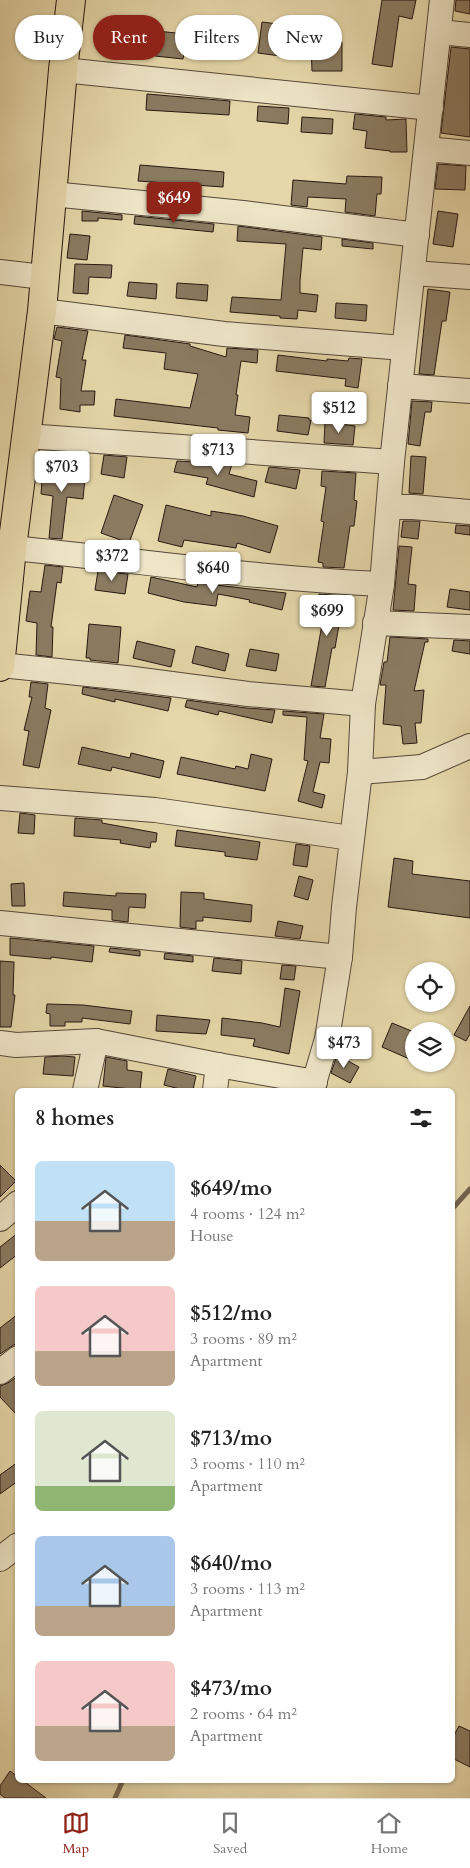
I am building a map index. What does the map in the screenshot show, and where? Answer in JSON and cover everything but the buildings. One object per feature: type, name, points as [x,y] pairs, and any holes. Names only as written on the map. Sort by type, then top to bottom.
[{"type":"main road","points":[[0,666],[12,548],[42,311],[62,70],[71,0]]},
{"type":"street","points":[[0,1043],[96,1041],[314,1086],[327,1040],[340,957],[351,838],[360,772],[362,704],[382,584],[392,462],[442,0]]},
{"type":"street","points":[[439,32],[470,35]]},
{"type":"street","points":[[62,70],[254,88],[431,108]]},
{"type":"street","points":[[426,149],[470,153]]},
{"type":"street","points":[[52,194],[233,212],[417,235]]},
{"type":"street","points":[[0,272],[44,278]]},
{"type":"street","points":[[413,272],[470,277]]},
{"type":"street","points":[[42,311],[224,334],[404,348]]},
{"type":"street","points":[[400,386],[470,391]]},
{"type":"street","points":[[26,436],[392,462]]},
{"type":"street","points":[[389,507],[470,512]]},
{"type":"street","points":[[12,548],[136,560],[254,575],[382,584]]},
{"type":"street","points":[[375,623],[470,627]]},
{"type":"street","points":[[0,666],[126,678],[248,694],[362,704]]},
{"type":"street","points":[[360,772],[422,767],[470,746]]},
{"type":"street","points":[[0,798],[155,810],[351,838]]},
{"type":"street","points":[[0,923],[340,957]]},
{"type":"street","points":[[85,1088],[96,1041]]},
{"type":"street","points":[[215,1088],[218,1065]]},
{"type":"street","points":[[0,1219],[15,1206]]},
{"type":"street","points":[[0,1372],[15,1360]]},
{"type":"street","points":[[0,1558],[15,1547]]},
{"type":"waterway","points":[[455,1206],[470,1189]]},
{"type":"waterway","points":[[115,1798],[122,1783]]}]
